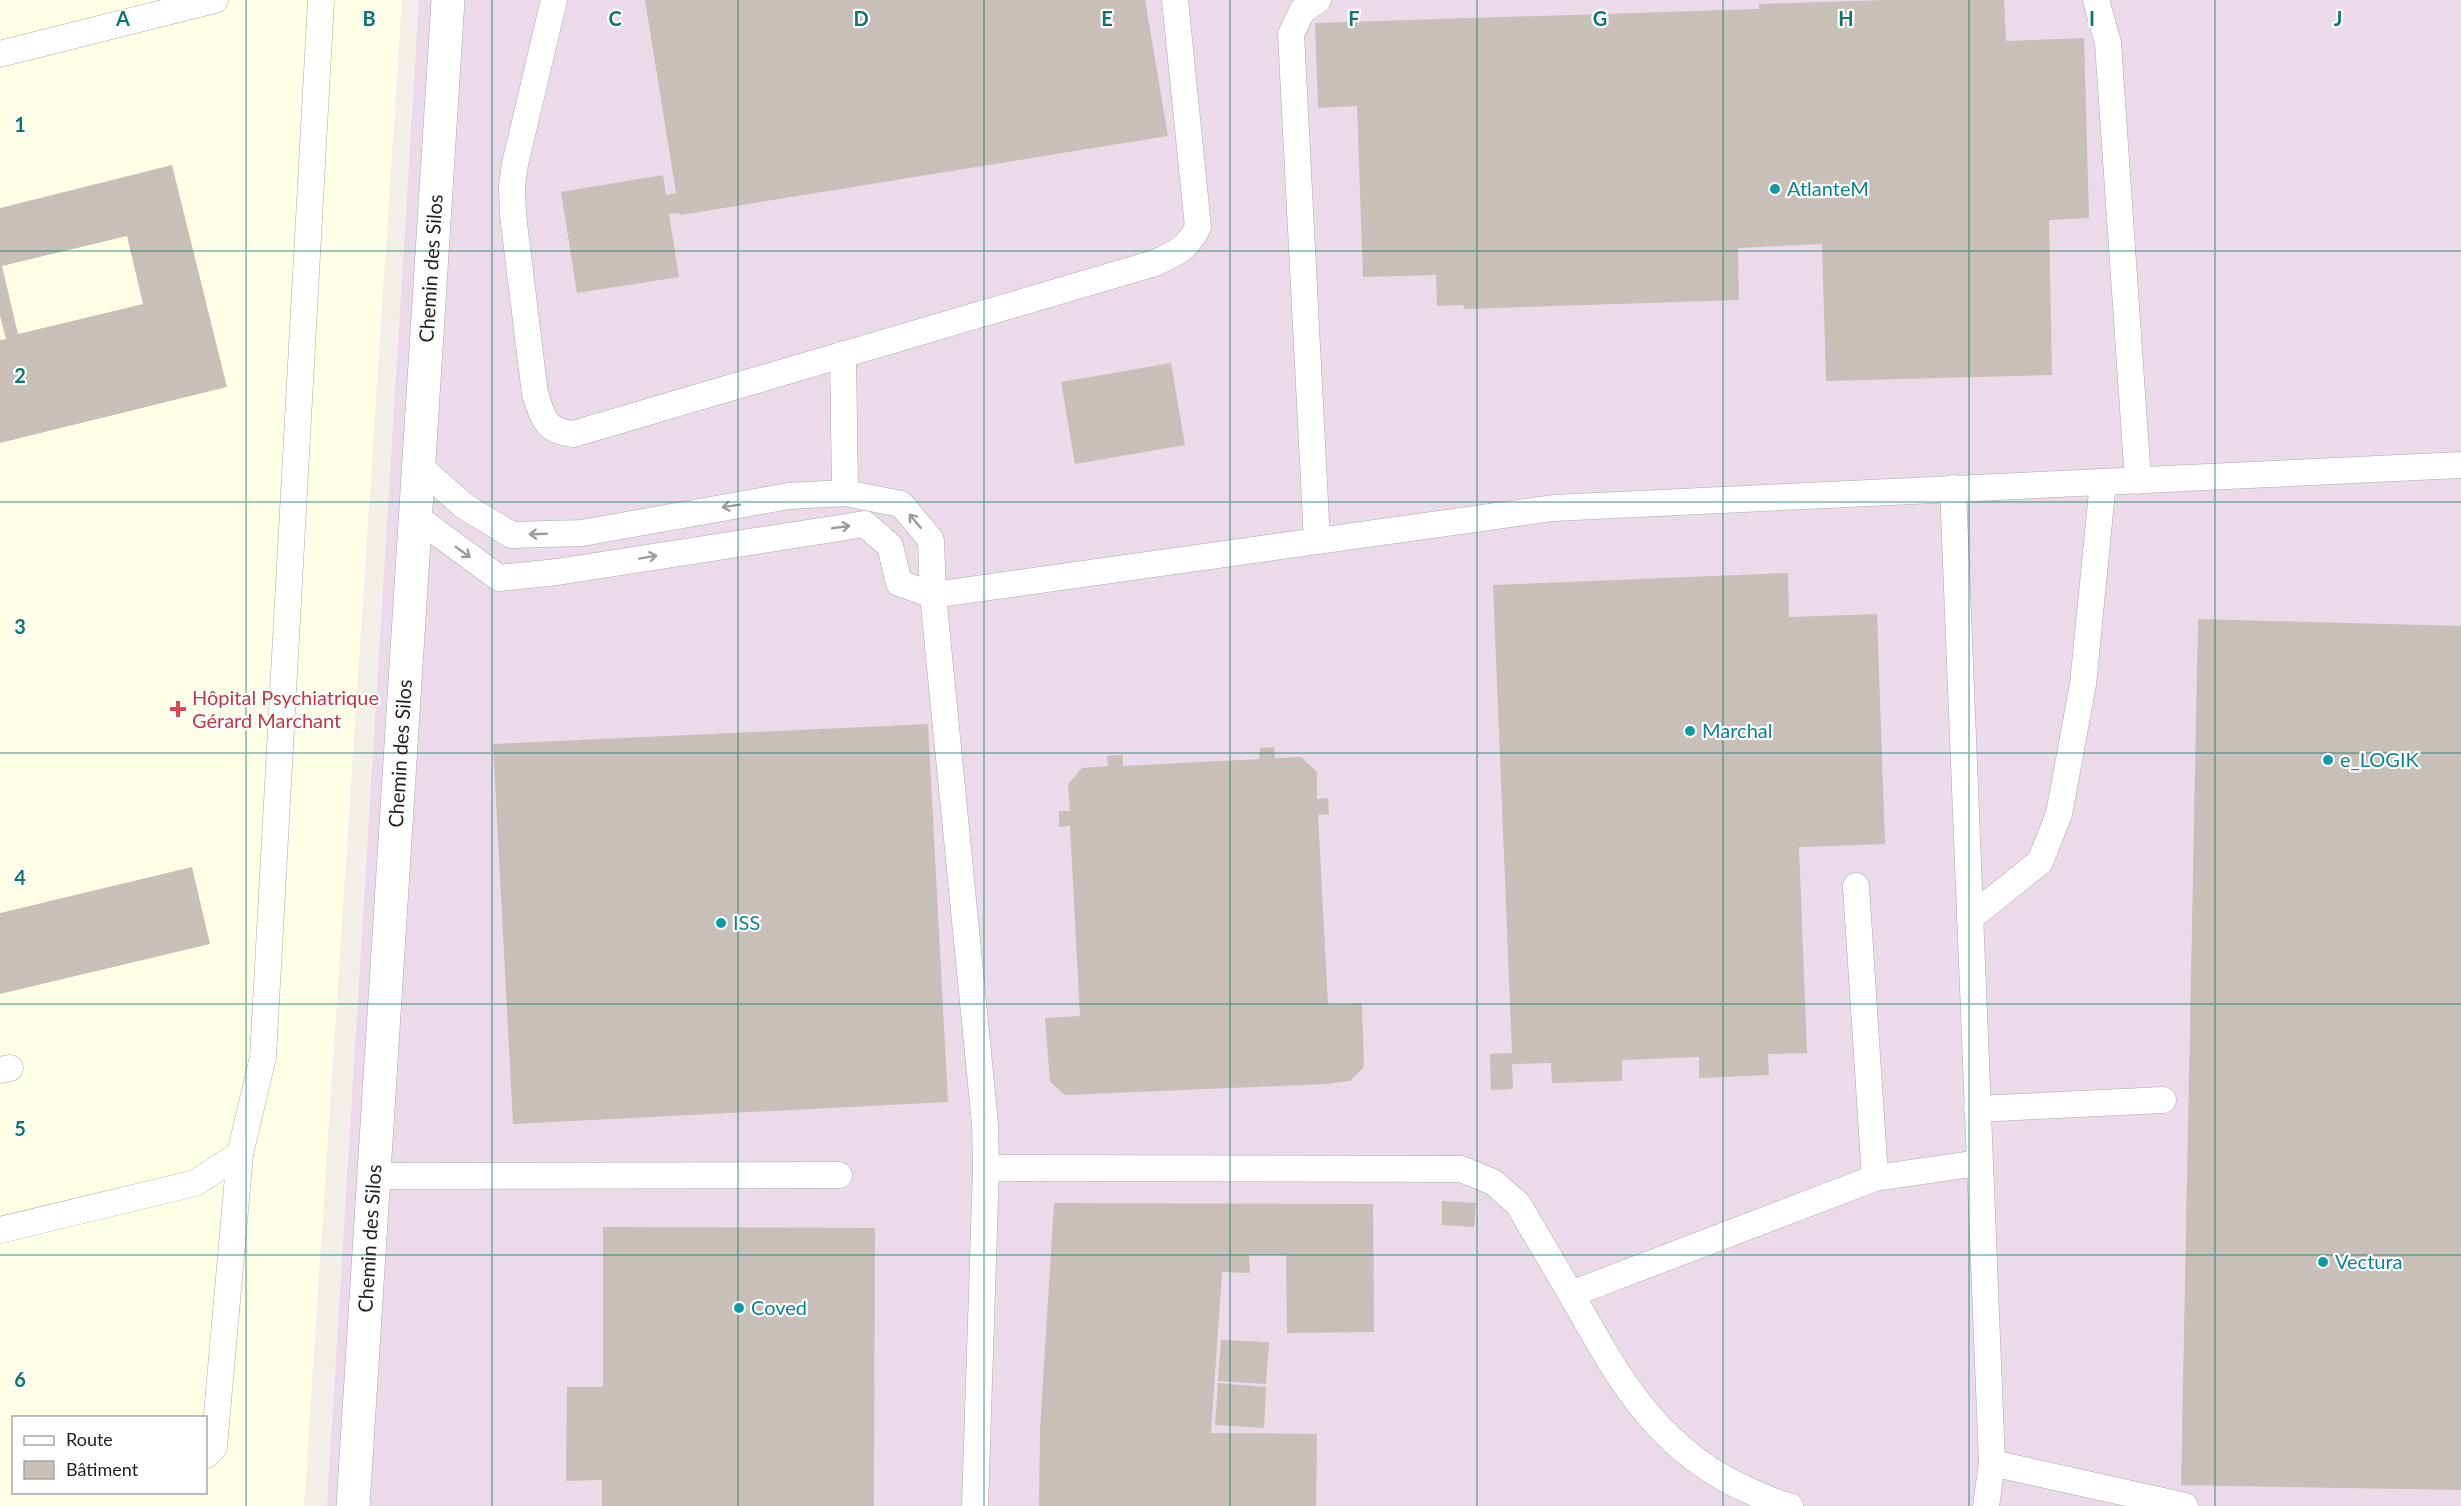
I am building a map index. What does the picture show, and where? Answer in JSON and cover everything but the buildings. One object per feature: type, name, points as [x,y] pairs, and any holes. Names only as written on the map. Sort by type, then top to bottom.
[{"type":"street","name":"Chemin des Silos","points":[[352,1506],[375,1176],[448,0]]},
{"type":"lane","points":[[0,54],[215,0]]},
{"type":"lane","points":[[207,1454],[214,1447],[240,1154],[263,1058],[321,0]]},
{"type":"lane","points":[[554,0],[515,164],[512,186],[513,214],[535,394],[544,420],[556,432],[573,434],[1155,263],[1177,253],[1191,242],[1198,227],[1175,0]]},
{"type":"lane","points":[[1317,541],[1291,34],[1302,11],[1318,0]]},
{"type":"lane","points":[[2096,0],[2108,43],[2138,481]]},
{"type":"lane","points":[[843,354],[845,493]]},
{"type":"lane","points":[[416,517],[499,578],[557,572],[865,524],[890,546],[899,583],[933,595],[1552,508],[2461,465]]},
{"type":"lane","points":[[419,466],[464,506],[512,535],[582,533],[789,496],[845,493],[901,504],[931,540],[933,595],[984,1112],[986,1168],[975,1506]]},
{"type":"lane","points":[[1970,918],[2040,862],[2059,814],[2083,684],[2103,482]]},
{"type":"lane","points":[[1953,488],[1992,1463],[1986,1506]]},
{"type":"lane","points":[[1856,886],[1875,1178]]},
{"type":"lane","points":[[1977,1109],[2163,1100]]},
{"type":"lane","points":[[0,1230],[195,1183],[240,1154]]},
{"type":"lane","points":[[1571,1294],[1875,1178],[1979,1163]]},
{"type":"lane","points":[[986,1168],[1461,1169],[1493,1182],[1518,1204],[1615,1372],[1651,1421],[1687,1455],[1731,1483],[1790,1506]]},
{"type":"lane","points":[[375,1176],[839,1175]]},
{"type":"lane","points":[[1992,1463],[2184,1506]]},
{"type":"shaded area","name":"Hôpital Psychiatrique Gérard Marchant","points":[[0,0],[402,0],[304,1506],[0,1506]]},
{"type":"shaded area","points":[[419,0],[2461,0],[2461,1506],[327,1506]]},
{"type":"place","name":"AtlanteM","points":[[1775,189]]},
{"type":"place","name":"Hôpital Psychiatrique Gérard Marchant","points":[[178,709]]},
{"type":"place","name":"Marchal","points":[[1690,731]]},
{"type":"place","name":"e_LOGIK","points":[[2328,760]]},
{"type":"place","name":"ISS","points":[[721,923]]},
{"type":"place","name":"Vectura","points":[[2323,1262]]},
{"type":"place","name":"Coved","points":[[739,1308]]}]
